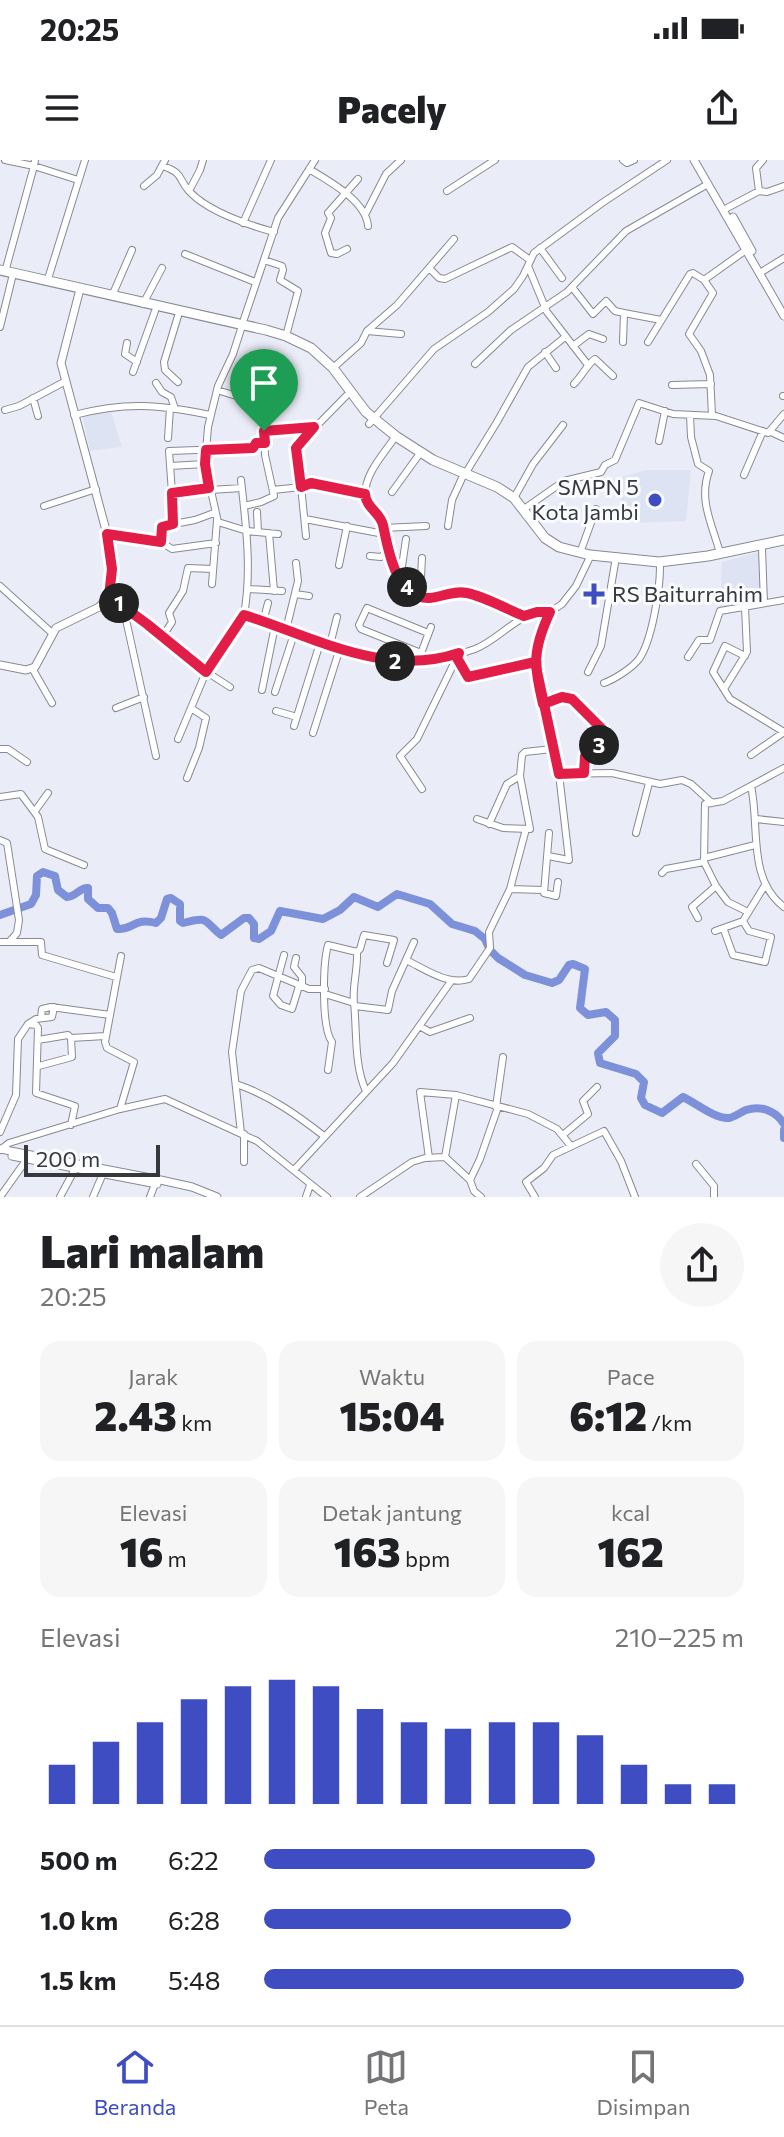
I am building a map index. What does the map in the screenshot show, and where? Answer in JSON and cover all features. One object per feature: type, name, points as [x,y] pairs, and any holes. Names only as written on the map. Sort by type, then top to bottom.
[{"type":"highway","points":[[6,274],[155,311],[286,336],[311,348],[333,368],[371,421],[433,460],[511,502],[545,544],[561,553],[666,565],[784,543]]},
{"type":"highway","points":[[6,274],[112,296],[193,318]]},
{"type":"highway","points":[[241,327],[285,340],[308,352],[329,371],[346,396],[393,440],[418,456],[497,487],[514,498],[551,543],[584,556],[615,563],[666,565],[784,543]]},
{"type":"main road","points":[[697,160],[708,184],[743,240]]},
{"type":"main road","points":[[697,160],[727,208],[784,316]]},
{"type":"main road","points":[[748,249],[784,309]]},
{"type":"main road","points":[[0,665],[26,670],[32,668],[41,659],[52,633],[60,625],[99,607],[109,596],[112,569],[107,534],[64,382],[61,357],[80,291]]},
{"type":"main road","points":[[0,1151],[205,1197]]},
{"type":"main road","points":[[0,1151],[192,1187],[217,1197]]},
{"type":"street","points":[[5,160],[34,163],[78,180]]},
{"type":"street","points":[[47,282],[85,160]]},
{"type":"street","points":[[189,191],[203,160]]},
{"type":"street","points":[[243,223],[271,160]]},
{"type":"street","points":[[212,584],[216,516],[205,464],[210,415],[282,211],[315,160]]},
{"type":"street","points":[[368,226],[366,213],[386,174],[401,160]]},
{"type":"street","points":[[447,191],[495,160]]},
{"type":"street","points":[[623,160],[628,163],[634,160]]},
{"type":"street","points":[[371,421],[434,349],[488,312],[514,289],[540,248],[667,160]]},
{"type":"street","points":[[759,191],[756,168],[763,160]]},
{"type":"street","points":[[0,327],[6,274],[34,163]]},
{"type":"street","points":[[144,186],[164,163],[179,173],[189,191],[243,223],[274,232]]},
{"type":"street","points":[[309,169],[366,213]]},
{"type":"street","points":[[347,249],[332,254],[325,233],[331,218],[328,212],[358,179]]},
{"type":"street","points":[[475,364],[511,330],[572,287],[626,231],[708,184]]},
{"type":"street","points":[[727,208],[759,191],[767,192],[784,186]]},
{"type":"street","points":[[333,368],[361,343],[367,331],[397,305],[454,239]]},
{"type":"street","points":[[430,269],[439,278],[445,279],[512,247],[529,263],[544,306],[588,365]]},
{"type":"street","points":[[540,248],[562,278]]},
{"type":"street","points":[[704,280],[748,249]]},
{"type":"street","points":[[112,296],[132,250]]},
{"type":"street","points":[[185,254],[256,282]]},
{"type":"street","points":[[763,271],[784,258]]},
{"type":"street","points":[[264,260],[282,266],[280,281],[298,291],[286,336]]},
{"type":"street","points":[[143,304],[162,268]]},
{"type":"street","points":[[648,342],[691,273],[704,280],[713,293],[689,334],[701,351],[711,384],[712,415]]},
{"type":"street","points":[[572,287],[593,314],[606,301],[615,311],[661,320]]},
{"type":"street","points":[[133,372],[155,311]]},
{"type":"street","points":[[623,342],[624,313]]},
{"type":"street","points":[[178,316],[164,362],[166,372],[178,382]]},
{"type":"street","points":[[367,331],[401,334]]},
{"type":"street","points":[[573,346],[588,335],[603,339]]},
{"type":"street","points":[[448,526],[452,500],[464,476],[528,367],[565,337]]},
{"type":"street","points":[[127,343],[125,354],[137,362]]},
{"type":"street","points":[[545,352],[556,368]]},
{"type":"street","points":[[574,384],[587,371],[593,359],[597,359],[613,376]]},
{"type":"street","points":[[5,410],[64,382]]},
{"type":"street","points":[[156,383],[162,392],[171,397],[168,438]]},
{"type":"street","points":[[672,385],[711,384]]},
{"type":"street","points":[[217,390],[246,399]]},
{"type":"street","points":[[306,536],[296,448],[346,396]]},
{"type":"street","points":[[33,398],[38,416]]},
{"type":"street","points":[[524,509],[564,481],[601,472],[605,465],[615,460],[639,403],[665,411],[712,415],[784,438]]},
{"type":"street","points":[[74,415],[125,404],[210,415]]},
{"type":"street","points":[[659,441],[665,411]]},
{"type":"street","points":[[744,475],[767,432],[784,414]]},
{"type":"street","points":[[690,415],[691,437],[700,466],[708,471],[707,521],[714,531],[720,553]]},
{"type":"street","points":[[514,498],[533,464],[563,425]]},
{"type":"street","points":[[244,506],[273,498],[264,430],[314,427]]},
{"type":"street","points":[[393,440],[371,472],[365,494],[367,503],[380,517],[388,551],[400,580],[420,596],[431,598],[467,593],[524,616]]},
{"type":"street","points":[[173,524],[169,451],[253,448],[256,443],[265,443]]},
{"type":"street","points":[[392,492],[418,456]]},
{"type":"street","points":[[170,466],[205,464]]},
{"type":"street","points":[[273,490],[311,483],[365,494]]},
{"type":"street","points":[[172,493],[242,484],[247,531],[248,589],[244,615],[206,672],[178,739]]},
{"type":"street","points":[[44,506],[96,489]]},
{"type":"street","points":[[244,615],[374,659],[418,663],[458,656],[499,637],[524,616],[550,612],[562,604],[576,586],[596,509]]},
{"type":"street","points":[[257,512],[258,532]]},
{"type":"street","points":[[161,542],[162,527],[216,516],[247,531],[278,534]]},
{"type":"street","points":[[305,517],[384,531],[426,526]]},
{"type":"street","points":[[339,565],[347,526]]},
{"type":"street","points":[[248,589],[278,591],[269,533]]},
{"type":"street","points":[[107,534],[161,542],[172,549],[216,543]]},
{"type":"street","points":[[400,580],[406,539]]},
{"type":"street","points":[[762,549],[764,603]]},
{"type":"street","points":[[370,556],[381,557],[388,551]]},
{"type":"street","points":[[420,596],[422,558]]},
{"type":"street","points":[[286,630],[298,581],[296,563]]},
{"type":"street","points":[[588,672],[601,646],[615,563]]},
{"type":"street","points":[[604,683],[619,677],[640,656],[656,609],[666,565]]},
{"type":"street","points":[[163,636],[172,622],[169,613],[183,591],[188,568],[213,569]]},
{"type":"street","points":[[0,586],[52,633]]},
{"type":"street","points":[[295,594],[309,596]]},
{"type":"street","points":[[109,596],[206,672],[230,687]]},
{"type":"street","points":[[688,657],[699,640],[710,640],[719,612],[784,600]]},
{"type":"street","points":[[263,622],[268,603]]},
{"type":"street","points":[[123,606],[156,756]]},
{"type":"street","points":[[724,689],[745,656],[748,639],[745,607]]},
{"type":"street","points":[[418,663],[429,630],[367,608],[359,625],[361,629],[421,653]]},
{"type":"street","points":[[548,856],[569,860],[559,774],[535,662],[538,643],[550,612]]},
{"type":"street","points":[[330,645],[337,617]]},
{"type":"street","points":[[262,690],[275,626]]},
{"type":"street","points":[[275,692],[294,634]]},
{"type":"street","points":[[294,726],[320,643]]},
{"type":"street","points":[[745,656],[725,646],[712,671],[730,699],[784,732],[751,755]]},
{"type":"street","points":[[313,733],[340,648]]},
{"type":"street","points":[[458,656],[468,677],[535,662]]},
{"type":"street","points":[[422,789],[401,755],[417,739],[458,656]]},
{"type":"street","points":[[267,665],[284,669]]},
{"type":"street","points":[[32,668],[52,703]]},
{"type":"street","points":[[116,708],[144,697]]},
{"type":"street","points":[[543,704],[562,697],[572,699],[603,730],[599,746],[585,756],[584,773]]},
{"type":"street","points":[[303,699],[322,703]]},
{"type":"street","points":[[187,778],[206,718],[191,708]]},
{"type":"street","points":[[276,711],[297,717]]},
{"type":"street","points":[[0,749],[8,749],[27,762]]},
{"type":"street","points":[[477,819],[503,828],[530,829],[520,776],[523,753],[552,749]]},
{"type":"street","points":[[748,912],[728,902],[716,886],[704,860],[705,805],[720,802],[784,768]]},
{"type":"street","points":[[559,774],[612,773],[663,784],[682,780],[712,803]]},
{"type":"street","points":[[489,824],[507,784],[520,776]]},
{"type":"street","points":[[636,833],[649,783]]},
{"type":"street","points":[[751,786],[756,819],[755,845],[765,885],[773,899],[784,907]]},
{"type":"street","points":[[0,797],[20,793],[35,811],[43,845],[48,852],[84,865]]},
{"type":"street","points":[[35,811],[48,793]]},
{"type":"street","points":[[756,819],[784,822]]},
{"type":"street","points":[[406,960],[430,973],[468,981],[490,948],[489,932],[510,889],[526,829]]},
{"type":"street","points":[[543,890],[549,833]]},
{"type":"street","points":[[0,840],[7,843],[16,909],[18,930],[10,941]]},
{"type":"street","points":[[662,873],[666,869],[755,845]]},
{"type":"street","points":[[510,889],[543,890],[556,896],[558,882]]},
{"type":"street","points":[[715,931],[743,921],[765,885]]},
{"type":"street","points":[[692,907],[716,886]]},
{"type":"street","points":[[685,897],[698,918]]},
{"type":"street","points":[[724,930],[733,955],[765,962],[771,937],[749,931],[743,921]]},
{"type":"street","points":[[366,1091],[360,1077],[354,1005],[357,952],[364,935],[393,940],[387,963]]},
{"type":"street","points":[[0,942],[41,942],[42,955],[116,977]]},
{"type":"street","points":[[244,1162],[232,1052],[241,991],[254,968],[301,987],[325,991],[354,1005],[388,1010],[392,991],[414,942]]},
{"type":"street","points":[[328,1070],[332,1042],[328,1035],[325,991],[327,945],[357,952]]},
{"type":"street","points":[[284,955],[272,994],[281,1005],[293,1008],[302,977],[293,966],[296,958]]},
{"type":"street","points":[[120,1109],[134,1062],[107,1048],[105,1036],[121,956]]},
{"type":"street","points":[[294,1170],[421,1027],[452,980]]},
{"type":"street","points":[[0,1132],[16,1095],[18,1039],[28,1024],[41,1018],[45,1007],[110,1015]]},
{"type":"street","points":[[421,1027],[430,1032],[470,1018]]},
{"type":"street","points":[[28,1024],[37,1026],[39,1066],[36,1093],[75,1106],[71,1125]]},
{"type":"street","points":[[38,1040],[68,1035],[71,1038],[105,1036]]},
{"type":"street","points":[[39,1066],[72,1057],[71,1038]]},
{"type":"street","points":[[470,1180],[497,1107],[503,1057]]},
{"type":"street","points":[[236,1084],[256,1091],[292,1112],[324,1136]]},
{"type":"street","points":[[564,1134],[588,1114],[583,1101],[597,1087]]},
{"type":"street","points":[[429,1158],[420,1092],[456,1095],[528,1114],[564,1134],[571,1146]]},
{"type":"street","points":[[445,1157],[456,1095]]},
{"type":"street","points":[[0,1151],[9,1143],[120,1109],[165,1099],[257,1141],[327,1197]]},
{"type":"street","points":[[535,1197],[526,1184],[527,1180],[544,1168],[553,1155],[606,1131],[635,1197]]},
{"type":"street","points":[[360,1197],[412,1162],[445,1157],[459,1167],[481,1197]]},
{"type":"street","points":[[0,1197],[27,1159]]},
{"type":"street","points":[[696,1164],[714,1186],[714,1197]]},
{"type":"street","points":[[60,1197],[75,1169]]},
{"type":"street","points":[[93,1197],[104,1172]]},
{"type":"street","points":[[150,1197],[155,1184]]},
{"type":"street","points":[[306,1197],[310,1185]]},
{"type":"street","points":[[466,1197],[474,1191]]},
{"type":"shaded area","points":[[110,408],[122,447],[90,451],[82,414]]},
{"type":"shaded area","name":"SMPN 5 Kota Jambi","points":[[646,470],[691,470],[686,521],[631,523],[612,480]]},
{"type":"shaded area","points":[[759,552],[763,602],[720,609],[722,562]]},
{"type":"waterway","points":[[0,915],[31,904],[36,895],[37,876],[43,872],[55,876],[58,890],[67,897],[88,888],[88,899],[98,908],[108,908],[117,929],[143,922],[156,923],[161,918],[167,899],[171,898],[180,904],[180,921],[183,923],[205,921],[221,935],[244,918],[249,918],[254,924],[254,938],[259,939],[271,931],[280,911],[323,919],[340,910],[354,897],[378,907],[397,894],[430,904],[452,924],[475,931],[485,939],[498,958],[525,975],[552,983],[559,980],[569,965],[585,969],[580,1008],[588,1015],[606,1012],[615,1020],[615,1036],[598,1053],[600,1063],[636,1074],[644,1082],[641,1098],[645,1105],[662,1113],[683,1097],[724,1118],[746,1110],[763,1109],[777,1116],[784,1124]]},
{"type":"waterway","points":[[784,1130],[784,1138]]},
{"type":"place","name":"SMPN 5 Kota Jambi","points":[[655,500]]},
{"type":"place","name":"RS Baiturrahim","points":[[594,594]]},
{"type":"route","points":[[264,431],[265,443],[256,443],[253,448],[206,450],[209,488],[172,493],[173,524],[161,528],[161,542],[107,534],[112,569],[109,596],[206,672],[244,615],[374,659],[418,663],[459,653],[457,658],[468,677],[535,662],[543,704],[559,774],[584,773],[585,756],[599,746],[603,730],[572,699],[562,697],[543,704],[535,661],[538,643],[550,612],[524,616],[467,593],[431,598],[415,594],[400,580],[386,544],[380,517],[367,503],[365,494],[311,483],[301,487],[296,448],[314,427],[264,431]]}]
